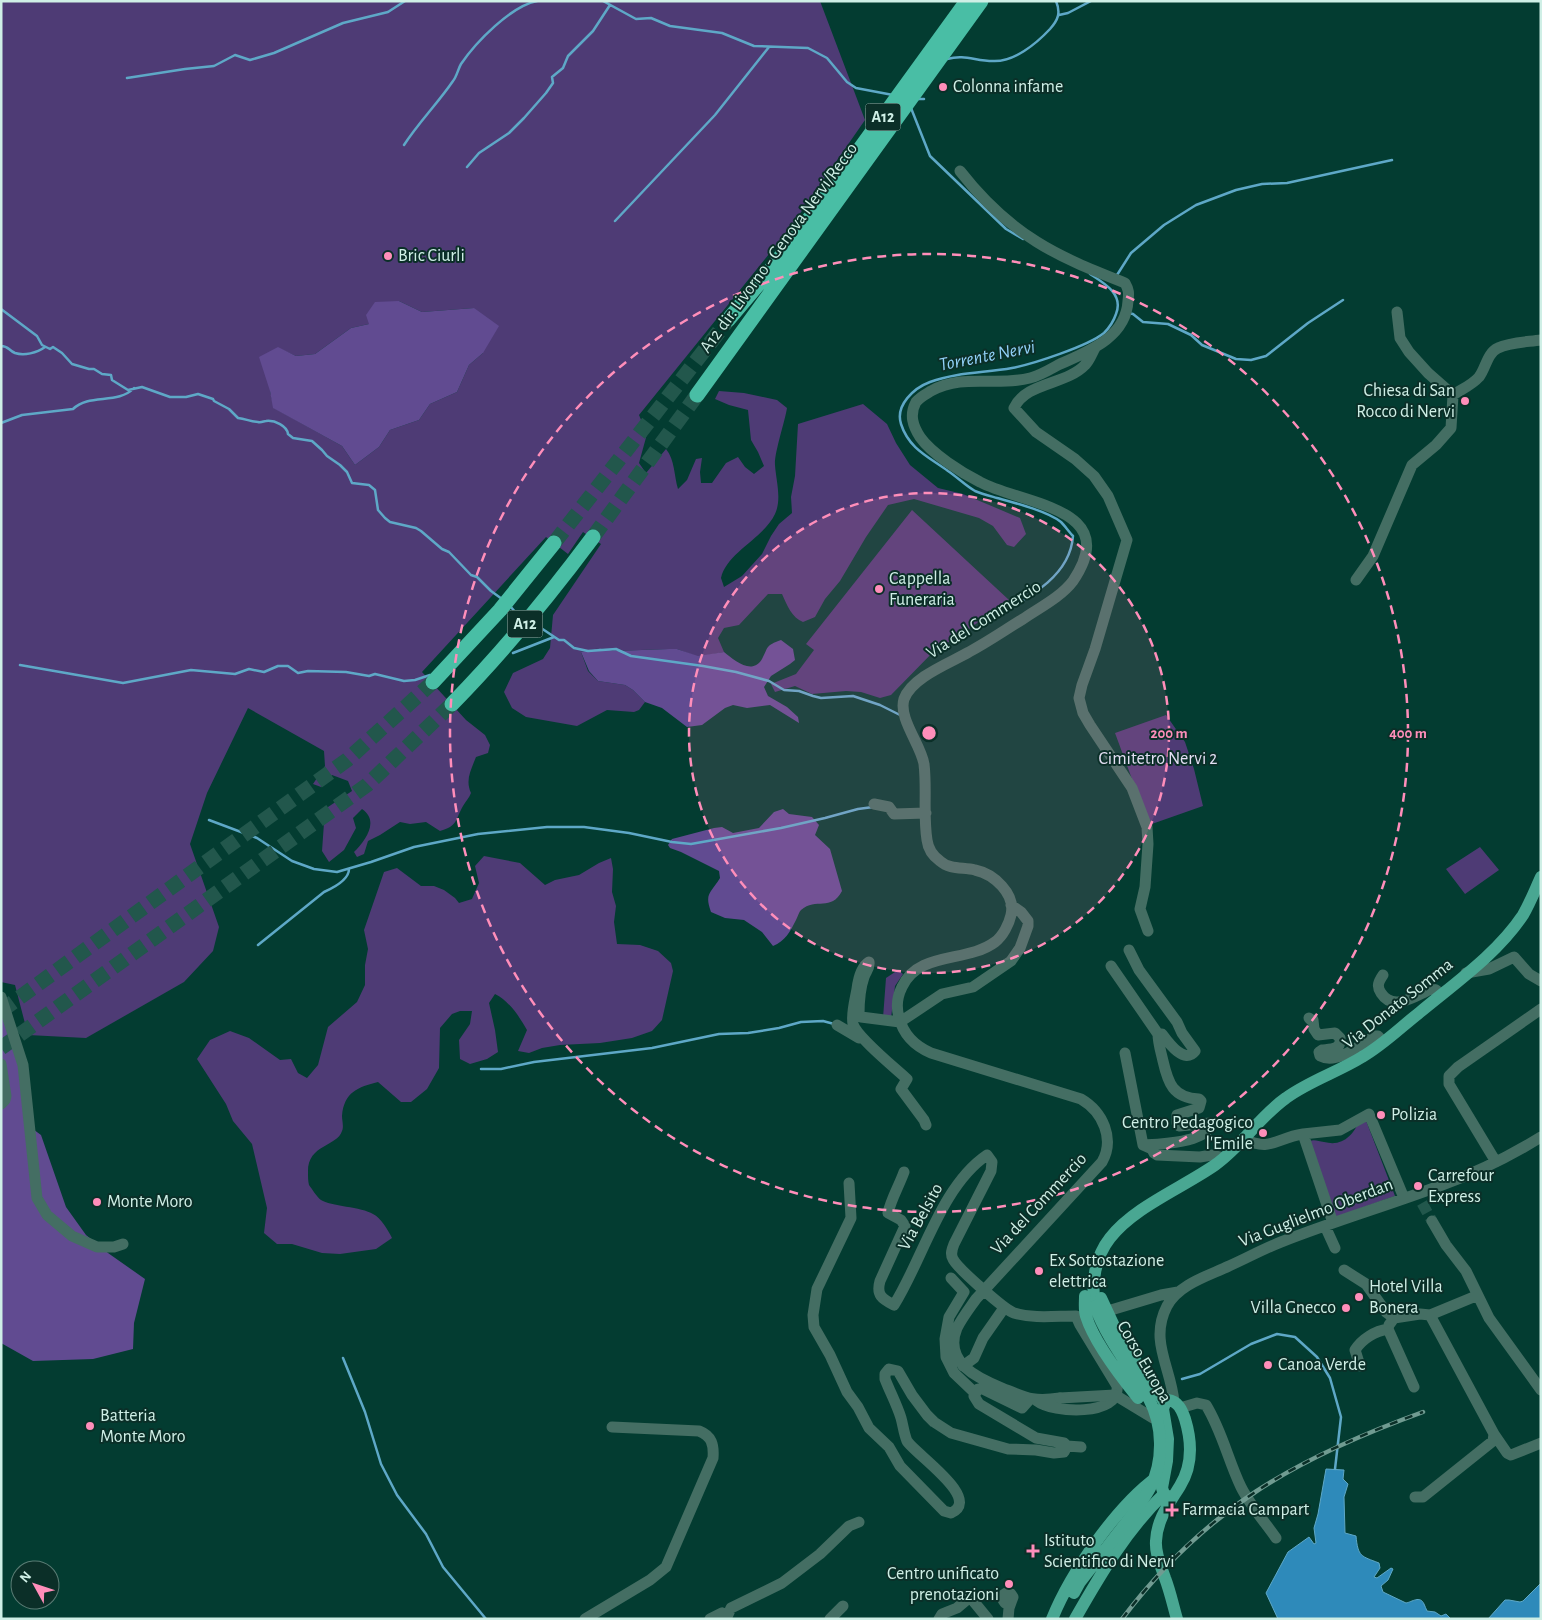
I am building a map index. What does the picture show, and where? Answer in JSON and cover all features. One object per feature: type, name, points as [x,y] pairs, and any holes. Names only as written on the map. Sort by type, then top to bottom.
[{"type":"highway","name":"A12","points":[[728,320],[767,274],[803,236],[967,1]]},
{"type":"highway","name":"A12 dir. Livorno - Genova Nervi/Recco","points":[[697,395],[803,236],[981,1]]},
{"type":"highway","name":"A12","points":[[452,704],[484,671],[593,538]]},
{"type":"highway","name":"A12","points":[[433,682],[500,610],[554,543]]},
{"type":"main road","name":"Via Donato Somma","points":[[1153,1418],[1124,1381],[1090,1326],[1085,1314],[1085,1296],[1088,1281],[1106,1243],[1127,1220],[1224,1158],[1273,1108],[1286,1098],[1300,1088],[1362,1058],[1466,973],[1499,945],[1512,930],[1530,902],[1541,877]]},
{"type":"main road","name":"Corso Europa","points":[[1060,1619],[1080,1582],[1150,1488],[1157,1469],[1160,1443],[1159,1428],[1149,1399],[1106,1332],[1098,1302],[1093,1297],[1096,1267]]},
{"type":"main road","points":[[1075,1619],[1113,1555],[1145,1515],[1168,1496],[1162,1484],[1168,1450],[1163,1409],[1169,1400],[1140,1368],[1098,1302]]},
{"type":"main road","name":"Via Guglielmo Oberdan","points":[[1169,1400],[1189,1435],[1191,1456],[1185,1478],[1168,1496],[1157,1527],[1155,1542],[1156,1554],[1177,1619]]},
{"type":"main road","points":[[1153,1418],[1159,1421],[1167,1430]]},
{"type":"main road","points":[[1052,1619],[1075,1574],[1095,1544],[1142,1487],[1165,1471]]},
{"type":"main road","name":"Corso Europa","points":[[1068,1619],[1104,1550]]},
{"type":"street","name":"Via del Commercio","points":[[960,171],[974,188],[1001,214],[1036,241],[1072,261],[1124,283],[1128,287],[1128,308],[1121,324],[1109,338],[1095,348],[1032,378],[946,384],[920,397],[912,415],[914,428],[925,444],[950,463],[981,483],[1059,510],[1079,525],[1087,538],[1087,547],[1083,560],[1071,583],[1057,596],[989,641],[944,665],[911,687],[904,701],[904,712],[923,761],[923,813],[927,842],[932,853],[938,860],[954,868],[975,870],[988,875],[1005,890],[1012,905],[1028,921],[1028,926],[1020,948],[1011,961],[973,988],[942,994],[900,1022],[903,1030],[923,1049],[931,1053],[1081,1099],[1095,1111],[1106,1129],[1108,1147],[1102,1162],[984,1289],[966,1313],[957,1329],[955,1348],[963,1366]]},
{"type":"street","points":[[1397,312],[1400,338],[1409,352],[1428,373],[1452,393]]},
{"type":"street","points":[[1452,393],[1472,384],[1480,375],[1496,348],[1541,340]]},
{"type":"street","points":[[1095,348],[1086,365],[1072,374],[1031,392],[1018,400],[1014,408],[1036,432],[1075,459],[1094,476],[1108,496],[1126,540],[1125,550],[1096,649],[1079,698],[1083,713],[1090,725],[1132,788],[1147,827],[1148,844],[1145,887],[1140,909],[1148,931]]},
{"type":"street","points":[[1356,580],[1374,556],[1412,465],[1436,445],[1451,428],[1452,393]]},
{"type":"street","points":[[874,804],[889,807],[894,814],[923,813]]},
{"type":"street","points":[[926,1125],[901,1089],[907,1079],[857,1032],[853,1022],[858,981],[866,963],[869,962],[870,966],[863,981],[859,1015],[864,1018],[900,1022],[897,1000],[900,990],[910,974],[926,964],[973,951],[995,942],[1006,926],[1011,914],[1012,905]]},
{"type":"street","points":[[1129,950],[1139,970],[1177,1022],[1182,1033],[1195,1051],[1187,1056],[1172,1048],[1162,1034],[1158,1034]]},
{"type":"street","points":[[1466,973],[1489,969],[1514,957],[1529,974],[1541,981]]},
{"type":"street","points":[[1111,966],[1158,1034],[1166,1076],[1172,1088],[1182,1096],[1199,1099],[1201,1102],[1199,1108],[1177,1115],[1177,1123],[1179,1126],[1210,1123],[1208,1131],[1198,1137],[1183,1141],[1143,1145]]},
{"type":"street","points":[[1383,975],[1378,987],[1390,1002],[1399,1003],[1431,989],[1441,994]]},
{"type":"street","points":[[1,997],[23,1065],[37,1198],[47,1215],[72,1236],[97,1247],[114,1247],[123,1244]]},
{"type":"street","points":[[1496,1162],[1449,1084],[1449,1076],[1458,1066],[1541,1009]]},
{"type":"street","points":[[1309,1018],[1313,1020],[1314,1029],[1318,1034],[1335,1034],[1340,1038],[1341,1042],[1338,1046],[1319,1052],[1320,1056],[1324,1059],[1338,1057],[1375,1036],[1378,1036],[1383,1042]]},
{"type":"street","points":[[837,1025],[867,1042]]},
{"type":"street","points":[[1125,1053],[1143,1145],[1157,1155],[1200,1157],[1212,1155],[1224,1158]]},
{"type":"street","points":[[1,1064],[6,1096],[1,1104]]},
{"type":"street","points":[[1244,1139],[1262,1146],[1289,1136],[1340,1130],[1369,1114],[1404,1198]]},
{"type":"street","points":[[1302,1134],[1335,1248]]},
{"type":"street","name":"Via Guglielmo Oberdan","points":[[1169,1400],[1166,1369],[1159,1344],[1160,1330],[1167,1306],[1178,1292],[1198,1280],[1282,1241],[1404,1198],[1420,1198],[1443,1185],[1496,1162],[1541,1137]]},
{"type":"street","name":"Via Belsito","points":[[904,1172],[888,1213],[901,1220],[905,1226],[880,1281],[878,1289],[880,1295],[894,1305],[931,1230],[961,1180],[968,1170],[986,1155],[992,1162],[991,1172],[951,1252],[953,1260],[984,1289]]},
{"type":"street","points":[[849,1183],[851,1218],[816,1289],[813,1315],[814,1327],[830,1355],[846,1392],[869,1428],[889,1447],[900,1466],[944,1511],[951,1513],[958,1507],[960,1503],[952,1484],[918,1454],[907,1440],[885,1379],[886,1372],[891,1368],[896,1369],[900,1373],[912,1395],[927,1415],[951,1433],[1008,1450],[1036,1450],[1059,1453],[1064,1452],[1067,1446]]},
{"type":"street","points":[[1432,1221],[1446,1245],[1466,1271],[1476,1296],[1489,1318],[1541,1390]]},
{"type":"street","points":[[1344,1270],[1366,1284],[1386,1312],[1394,1318],[1420,1314],[1430,1315],[1476,1296]]},
{"type":"street","points":[[951,1278],[964,1292],[949,1317],[945,1339],[946,1357],[954,1373],[975,1393]]},
{"type":"street","points":[[984,1289],[1004,1308],[1013,1313],[1076,1316],[1115,1382],[1117,1390],[1115,1398],[1107,1405],[1088,1409],[1042,1406],[1033,1400],[980,1379],[963,1366],[974,1358],[983,1338],[1004,1308]]},
{"type":"street","points":[[1111,1310],[1161,1295],[1178,1292]]},
{"type":"street","points":[[1430,1315],[1494,1434],[1507,1453],[1511,1455],[1541,1443]]},
{"type":"street","points":[[1394,1318],[1388,1329],[1414,1387]]},
{"type":"street","points":[[1360,1366],[1355,1350],[1360,1341],[1388,1329]]},
{"type":"street","points":[[1081,1447],[1067,1446],[1062,1442],[1032,1436],[979,1404],[975,1399],[975,1393],[978,1389],[983,1389],[1022,1408],[1033,1400],[1115,1394],[1153,1418]]},
{"type":"street","points":[[1169,1400],[1206,1405],[1214,1417],[1241,1486],[1276,1538]]},
{"type":"street","points":[[585,1619],[650,1580],[666,1567],[713,1458],[713,1443],[706,1433],[699,1431],[612,1427]]},
{"type":"street","points":[[1416,1497],[1423,1497],[1493,1440],[1494,1434]]},
{"type":"street","points":[[726,1619],[731,1608],[782,1583],[820,1554],[848,1526],[859,1522]]},
{"type":"street","points":[[939,1619],[942,1614],[957,1608],[970,1597],[988,1619]]},
{"type":"street","points":[[1008,1619],[1010,1604]]},
{"type":"street","points":[[830,1619],[843,1606]]},
{"type":"street","points":[[710,1619],[722,1613],[726,1619]]},
{"type":"green space","points":[[1,1],[820,1],[865,120],[790,228],[639,415],[647,434],[639,463],[646,473],[666,449],[673,463],[678,489],[687,480],[696,459],[702,458],[701,483],[712,483],[726,463],[738,457],[745,467],[754,474],[764,466],[751,440],[748,410],[715,399],[719,391],[744,393],[777,400],[787,408],[775,460],[778,502],[775,514],[762,531],[730,561],[721,578],[724,587],[742,576],[762,554],[779,524],[792,513],[791,497],[795,476],[798,424],[863,404],[887,424],[910,465],[938,488],[963,494],[1020,518],[1026,534],[1014,547],[1007,545],[993,526],[979,518],[914,499],[888,505],[815,617],[803,622],[793,614],[782,594],[768,594],[739,625],[724,628],[718,638],[724,652],[698,657],[677,649],[614,651],[600,648],[581,652],[588,671],[598,681],[625,685],[645,702],[639,710],[634,712],[607,710],[577,726],[526,717],[512,708],[504,692],[513,673],[543,659],[550,648],[553,615],[601,544],[583,532],[568,554],[546,537],[422,672],[466,720],[485,735],[490,745],[488,753],[476,757],[469,779],[471,793],[453,825],[440,831],[426,822],[410,824],[400,822],[368,841],[364,854],[357,857],[354,852],[366,837],[370,825],[370,819],[362,809],[353,818],[356,828],[344,850],[329,862],[322,851],[325,809],[352,791],[348,781],[332,775],[321,787],[313,784],[325,766],[324,751],[248,708],[207,793],[190,844],[219,927],[213,951],[184,982],[86,1038],[28,1035],[15,985],[1,982]],"holes":[[[399,301],[422,312],[474,308],[483,353],[469,365],[457,392],[430,404],[419,420],[390,430],[379,447],[355,465],[342,446],[274,408],[270,391],[278,348],[296,356],[315,354],[351,328],[369,324]]]},
{"type":"green space","points":[[912,510],[1009,600],[955,639],[938,647],[891,695],[880,698],[861,692],[846,691],[812,694],[795,686],[775,692],[771,684],[796,674],[814,650],[806,644]]},
{"type":"green space","name":"Cimitetro Nervi 2","points":[[1166,715],[1185,742],[1203,806],[1149,825],[1115,733]]},
{"type":"green space","points":[[1480,847],[1499,870],[1465,894],[1446,869]]},
{"type":"green space","points":[[484,856],[520,863],[545,885],[555,880],[579,875],[611,858],[613,869],[612,892],[616,906],[614,922],[617,944],[640,945],[658,951],[671,963],[673,971],[662,1020],[652,1031],[632,1038],[600,1043],[560,1045],[542,1048],[529,1053],[518,1051],[527,1030],[509,1005],[495,994],[489,1003],[498,1052],[487,1059],[470,1064],[460,1059],[459,1040],[470,1024],[472,1011],[460,1011],[452,1014],[440,1028],[439,1068],[427,1089],[411,1102],[401,1102],[378,1082],[353,1092],[343,1108],[343,1129],[339,1136],[317,1151],[312,1156],[309,1164],[309,1185],[319,1199],[331,1204],[373,1214],[381,1221],[392,1238],[376,1249],[340,1254],[322,1253],[292,1244],[277,1244],[264,1233],[267,1208],[252,1144],[233,1121],[226,1104],[197,1059],[210,1040],[230,1031],[249,1038],[280,1060],[291,1059],[298,1073],[307,1078],[318,1065],[328,1027],[357,1002],[365,985],[365,965],[368,949],[364,930],[384,872],[397,868],[421,886],[434,886],[444,890],[459,903],[472,899],[479,883],[475,866]]},
{"type":"green space","points":[[898,970],[903,974],[895,986],[891,1018],[883,1018],[886,978]]},
{"type":"green space","points":[[1365,1118],[1395,1196],[1336,1217],[1309,1141],[1337,1143],[1342,1141],[1351,1135],[1360,1120]]},
{"type":"shaded area","points":[[399,301],[422,312],[474,308],[499,326],[483,353],[469,365],[457,392],[430,404],[419,420],[390,430],[379,447],[355,465],[342,446],[273,408],[270,391],[259,357],[278,347],[296,356],[315,354],[351,328],[369,324],[366,315],[375,302]]},
{"type":"shaded area","points":[[781,640],[793,649],[795,660],[771,676],[764,687],[768,696],[787,707],[798,717],[799,723],[770,705],[747,708],[733,705],[725,708],[702,725],[687,727],[662,708],[645,702],[625,685],[598,681],[589,671],[581,652],[600,648],[614,651],[677,649],[698,656],[724,652],[743,665],[753,666],[758,664],[770,645]]},
{"type":"shaded area","points":[[783,809],[789,814],[812,817],[819,825],[815,835],[830,849],[842,891],[833,901],[812,904],[801,910],[787,936],[773,946],[762,932],[744,920],[725,918],[711,912],[708,897],[720,878],[719,871],[670,848],[668,845],[672,839],[714,828],[722,827],[733,833],[759,828],[774,812]]},
{"type":"shaded area","points":[[1,1013],[18,1063],[26,1124],[41,1135],[66,1207],[86,1235],[145,1279],[134,1323],[133,1349],[93,1359],[33,1361],[1,1343]]},
{"type":"water","points":[[1326,1469],[1344,1470],[1343,1479],[1348,1484],[1344,1497],[1345,1533],[1356,1536],[1359,1552],[1362,1555],[1379,1563],[1380,1568],[1374,1577],[1377,1578],[1391,1568],[1393,1569],[1388,1580],[1381,1586],[1383,1592],[1406,1603],[1420,1600],[1427,1611],[1435,1612],[1441,1616],[1446,1614],[1451,1619],[1278,1619],[1266,1593],[1288,1552],[1309,1537],[1314,1544],[1316,1543],[1314,1528]]},
{"type":"water","points":[[1541,1583],[1541,1619],[1488,1619],[1505,1600],[1523,1601]]},
{"type":"waterway","points":[[127,78],[214,66],[235,55],[250,60],[274,53],[343,23],[388,12],[405,1]]},
{"type":"waterway","points":[[404,145],[447,89],[461,64],[485,36],[505,17],[527,4],[537,1]]},
{"type":"waterway","points":[[603,1],[636,19],[651,18],[670,26],[722,33],[754,46],[808,48],[827,58],[847,82],[856,88],[893,95]]},
{"type":"waterway","name":"Torrente Nervi","points":[[947,59],[965,57],[1001,61],[1017,55],[1053,26],[1058,13],[1056,1]]},
{"type":"waterway","points":[[1059,15],[1068,13],[1091,1]]},
{"type":"waterway","points":[[467,167],[479,153],[509,133],[524,118],[553,83],[552,77],[563,68],[568,56],[593,31],[610,5]]},
{"type":"waterway","points":[[615,221],[715,115],[769,47]]},
{"type":"waterway","points":[[916,99],[924,99]]},
{"type":"waterway","name":"Torrente Nervi","points":[[911,108],[930,156],[1006,229],[1023,239]]},
{"type":"waterway","points":[[1117,275],[1131,253],[1164,225],[1196,205],[1236,190],[1262,184],[1287,183],[1392,160]]},
{"type":"waterway","name":"Torrente Nervi","points":[[988,620],[1029,597],[1053,577],[1063,565],[1070,551],[1073,536],[1061,522],[1048,514],[975,491],[927,457],[914,446],[905,433],[901,424],[901,410],[903,404],[912,393],[930,382],[950,376],[1012,368],[1033,363],[1073,349],[1104,333],[1115,316],[1118,307],[1117,301],[1111,290],[1090,274]]},
{"type":"waterway","points":[[1128,313],[1133,314],[1143,322],[1168,324],[1191,335],[1202,345],[1236,359],[1251,360],[1266,356],[1308,323],[1343,300]]},
{"type":"waterway","points":[[1,309],[37,336],[42,345],[50,349],[53,347],[62,353],[72,364],[111,375],[112,380],[128,390],[142,387],[170,397],[186,397],[198,394],[213,399],[229,409],[238,418],[256,422],[269,421],[277,423],[283,426],[293,438],[312,441],[347,472],[352,483],[369,485],[375,490],[378,510],[385,518],[390,522],[421,531],[442,549],[449,552],[471,575],[477,577],[502,599]]},
{"type":"waterway","points":[[1,346],[7,347],[15,353],[22,354],[34,352],[45,347]]},
{"type":"waterway","points":[[1,423],[22,415],[73,409],[87,401],[120,396],[134,388]]},
{"type":"waterway","points":[[510,606],[517,614],[523,616]]},
{"type":"waterway","points":[[532,622],[559,640],[564,640],[574,648],[588,651],[616,649],[631,656],[736,672],[769,681],[784,690],[799,691],[821,698],[853,696],[880,705],[900,715]]},
{"type":"waterway","points":[[513,653],[554,637]]},
{"type":"waterway","points":[[20,665],[123,683],[191,670],[235,674],[249,669],[264,672],[278,666],[288,666],[298,673],[308,671],[346,672],[369,676],[375,674],[404,681],[430,675]]},
{"type":"waterway","points":[[209,820],[257,838],[292,861],[314,869],[337,872],[414,847],[478,834],[547,827],[584,827],[691,844],[781,828],[873,807]]},
{"type":"waterway","points":[[258,945],[324,892],[340,883],[346,877],[349,869]]},
{"type":"waterway","points":[[481,1069],[501,1069],[534,1062],[652,1048],[719,1034],[748,1033],[801,1022],[823,1021],[834,1024]]},
{"type":"waterway","name":"Torrente Nervi","points":[[1182,1379],[1200,1374],[1251,1344],[1277,1334],[1295,1337],[1317,1357],[1330,1378],[1341,1417],[1335,1469]]},
{"type":"waterway","points":[[343,1358],[365,1412],[381,1464],[397,1495],[426,1534],[443,1567],[486,1619]]},
{"type":"tunnel","points":[[554,543],[728,320]]},
{"type":"tunnel","points":[[593,537],[697,395]]},
{"type":"tunnel","points":[[1,1011],[347,760],[433,682]]},
{"type":"tunnel","points":[[1,1048],[367,785],[452,704]]},
{"type":"tunnel","points":[[1422,1203],[1432,1221]]},
{"type":"railway","points":[[1122,1619],[1154,1580],[1186,1547],[1220,1517],[1256,1492],[1334,1448],[1423,1412]]},
{"type":"place","name":"Colonna infame","points":[[943,87]]},
{"type":"place","name":"Bric Ciurli","points":[[388,256]]},
{"type":"place","name":"Chiesa di San Rocco di Nervi","points":[[1465,401]]},
{"type":"place","name":"Cappella Funeraria","points":[[879,589]]},
{"type":"place","name":"Polizia","points":[[1381,1115]]},
{"type":"place","name":"Centro Pedagogico l'Emile","points":[[1263,1133]]},
{"type":"place","name":"Carrefour Express","points":[[1418,1186]]},
{"type":"place","name":"Monte Moro","points":[[97,1202]]},
{"type":"place","name":"Ex Sottostazione elettrica","points":[[1039,1271]]},
{"type":"place","name":"Hotel Villa Bonera","points":[[1359,1297]]},
{"type":"place","name":"Villa Gnecco","points":[[1346,1308]]},
{"type":"place","name":"Canoa Verde","points":[[1268,1365]]},
{"type":"place","name":"Batteria Monte Moro","points":[[90,1426]]},
{"type":"place","name":"Farmacia Campart","points":[[1172,1510]]},
{"type":"place","name":"Istituto Scientifico di Nervi","points":[[1033,1551]]},
{"type":"place","name":"Centro unificato prenotazioni","points":[[1009,1584]]}]
